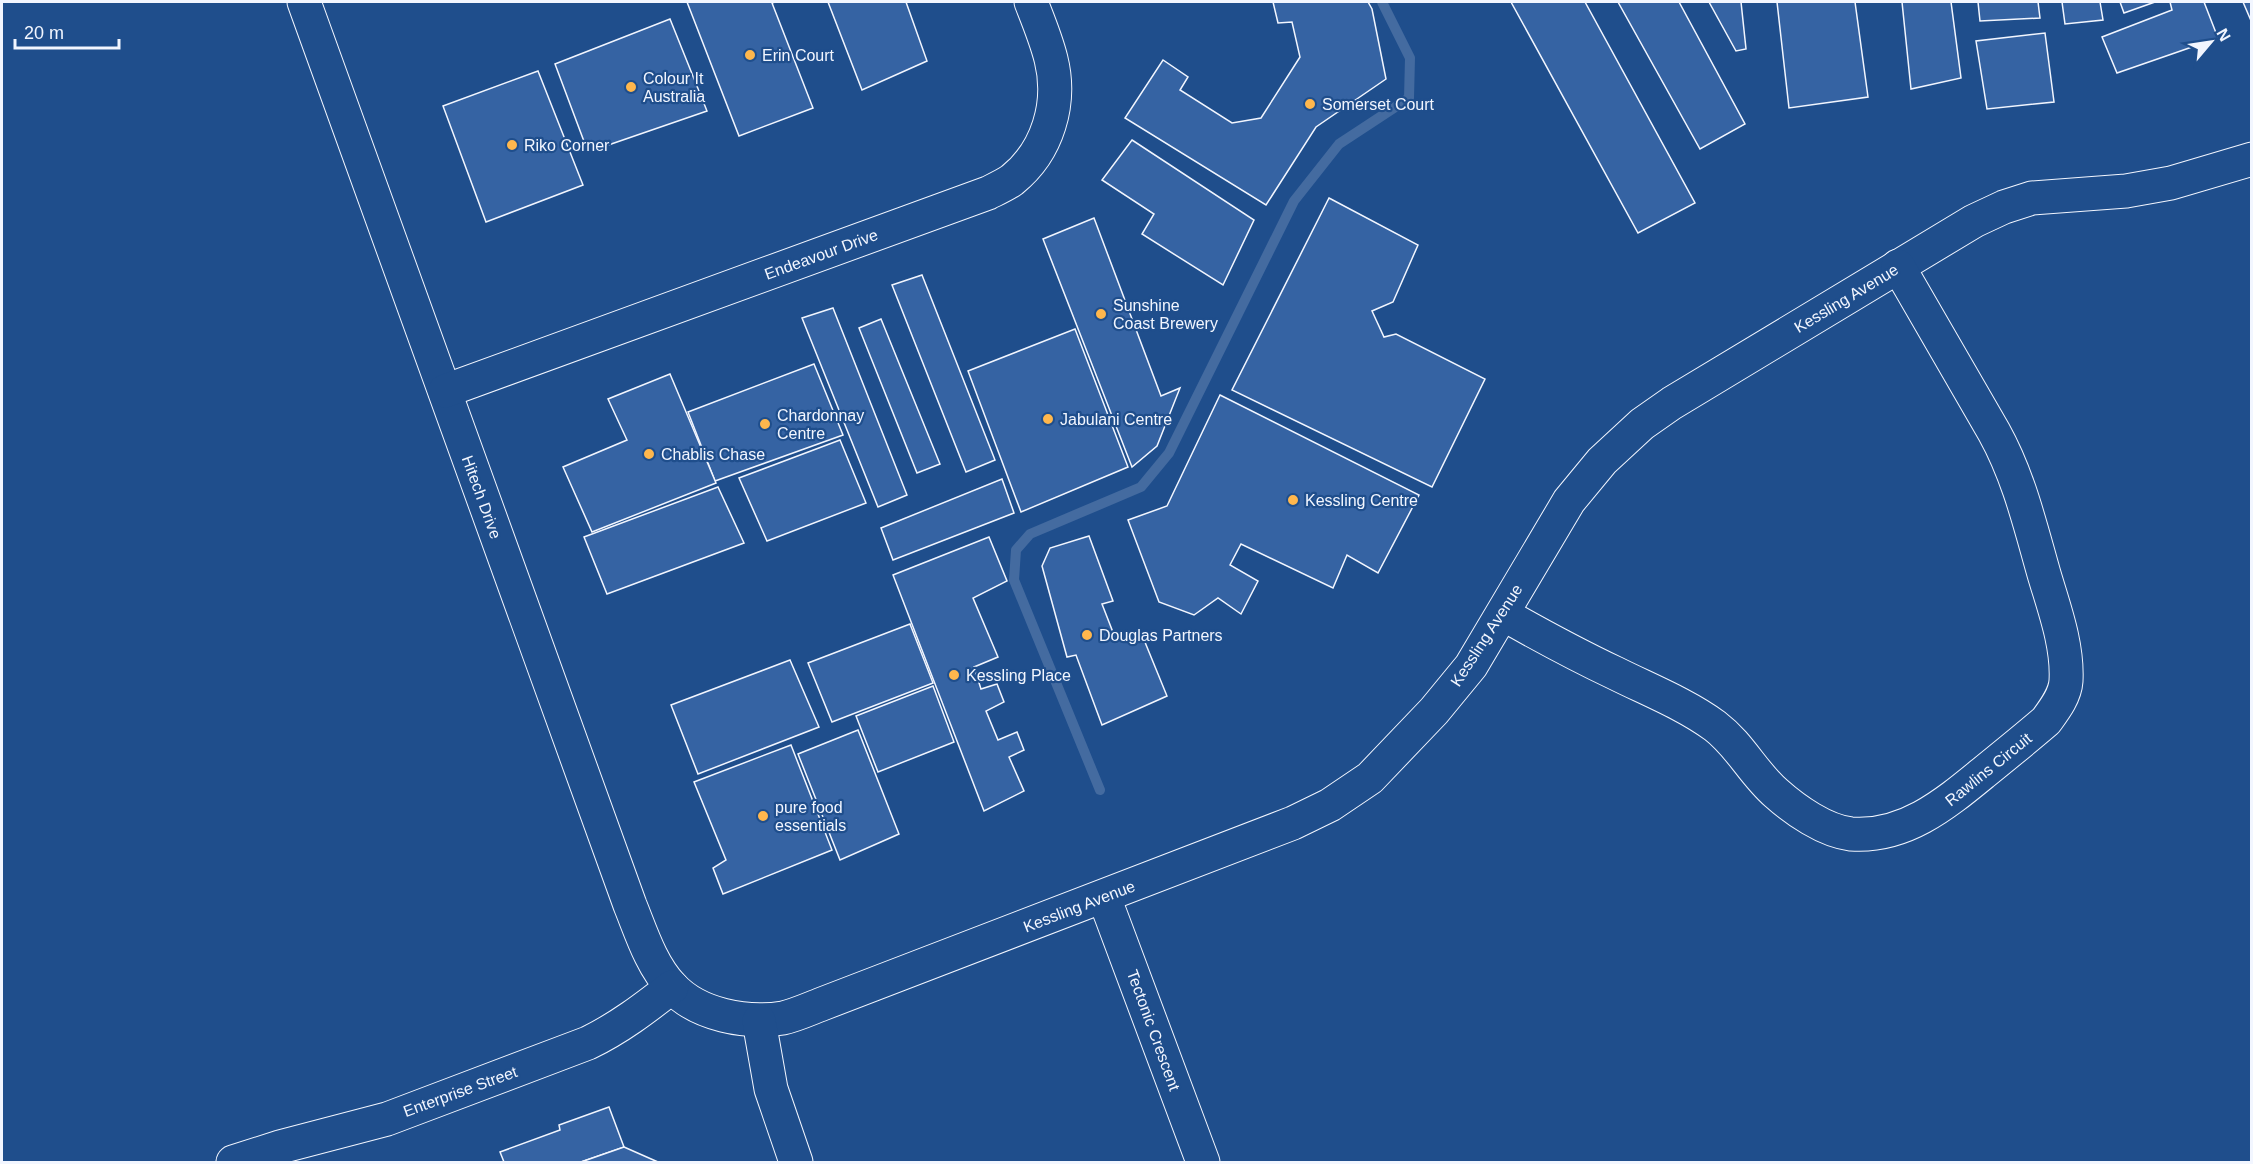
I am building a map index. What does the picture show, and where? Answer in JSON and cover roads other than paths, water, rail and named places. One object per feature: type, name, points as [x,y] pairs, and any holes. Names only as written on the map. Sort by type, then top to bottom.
[{"type":"street","name":"Hitech Drive","points":[[304,2],[630,905],[649,950],[672,987]]},
{"type":"street","name":"Endeavour Drive","points":[[445,391],[988,193],[1011,180],[1033,158],[1050,129],[1055,93],[1051,60],[1031,2]]},
{"type":"street","name":"Kessling Avenue","points":[[672,987],[690,1001],[711,1011],[733,1017],[759,1021],[785,1017],[1293,824],[1330,805],[1370,778],[1434,711],[1470,666],[1569,501],[1602,461],[1641,424],[1898,266],[1974,221],[2004,207],[2032,198],[2126,191],[2160,185],[2252,159]]},
{"type":"street","name":"Rawlins Circuit","points":[[1503,614],[1567,650],[1692,711],[1716,727],[1738,748],[1775,792],[1824,825],[1850,834],[1883,832],[1910,824],[1936,809],[2046,722],[2058,705],[2066,684],[2066,658],[2058,622],[2017,481],[1999,441],[1898,266]]},
{"type":"street","name":"Tectonic Crescent","points":[[1104,897],[1203,1162]]},
{"type":"street","name":"Enterprise Street","points":[[233,1162],[280,1147],[387,1119],[588,1043],[638,1014],[672,987]]},
{"type":"street","points":[[759,1021],[771,1089],[796,1162]]},
{"type":"waterway","points":[[1100,790],[1014,580],[1016,550],[1030,534],[1141,487],[1169,453],[1294,201],[1339,144],[1409,98],[1410,58],[1382,2]]},
{"type":"place","name":"Erin Court","points":[[750,55]]},
{"type":"place","name":"Colour It Australia","points":[[631,87]]},
{"type":"place","name":"Somerset Court","points":[[1310,104]]},
{"type":"place","name":"Riko Corner","points":[[512,145]]},
{"type":"place","name":"Sunshine Coast Brewery","points":[[1101,314]]},
{"type":"place","name":"Jabulani Centre","points":[[1048,419]]},
{"type":"place","name":"Chardonnay Centre","points":[[765,424]]},
{"type":"place","name":"Chablis Chase","points":[[649,454]]},
{"type":"place","name":"Kessling Centre","points":[[1293,500]]},
{"type":"place","name":"Douglas Partners","points":[[1087,635]]},
{"type":"place","name":"Kessling Place","points":[[954,675]]},
{"type":"place","name":"pure food essentials","points":[[763,816]]}]
